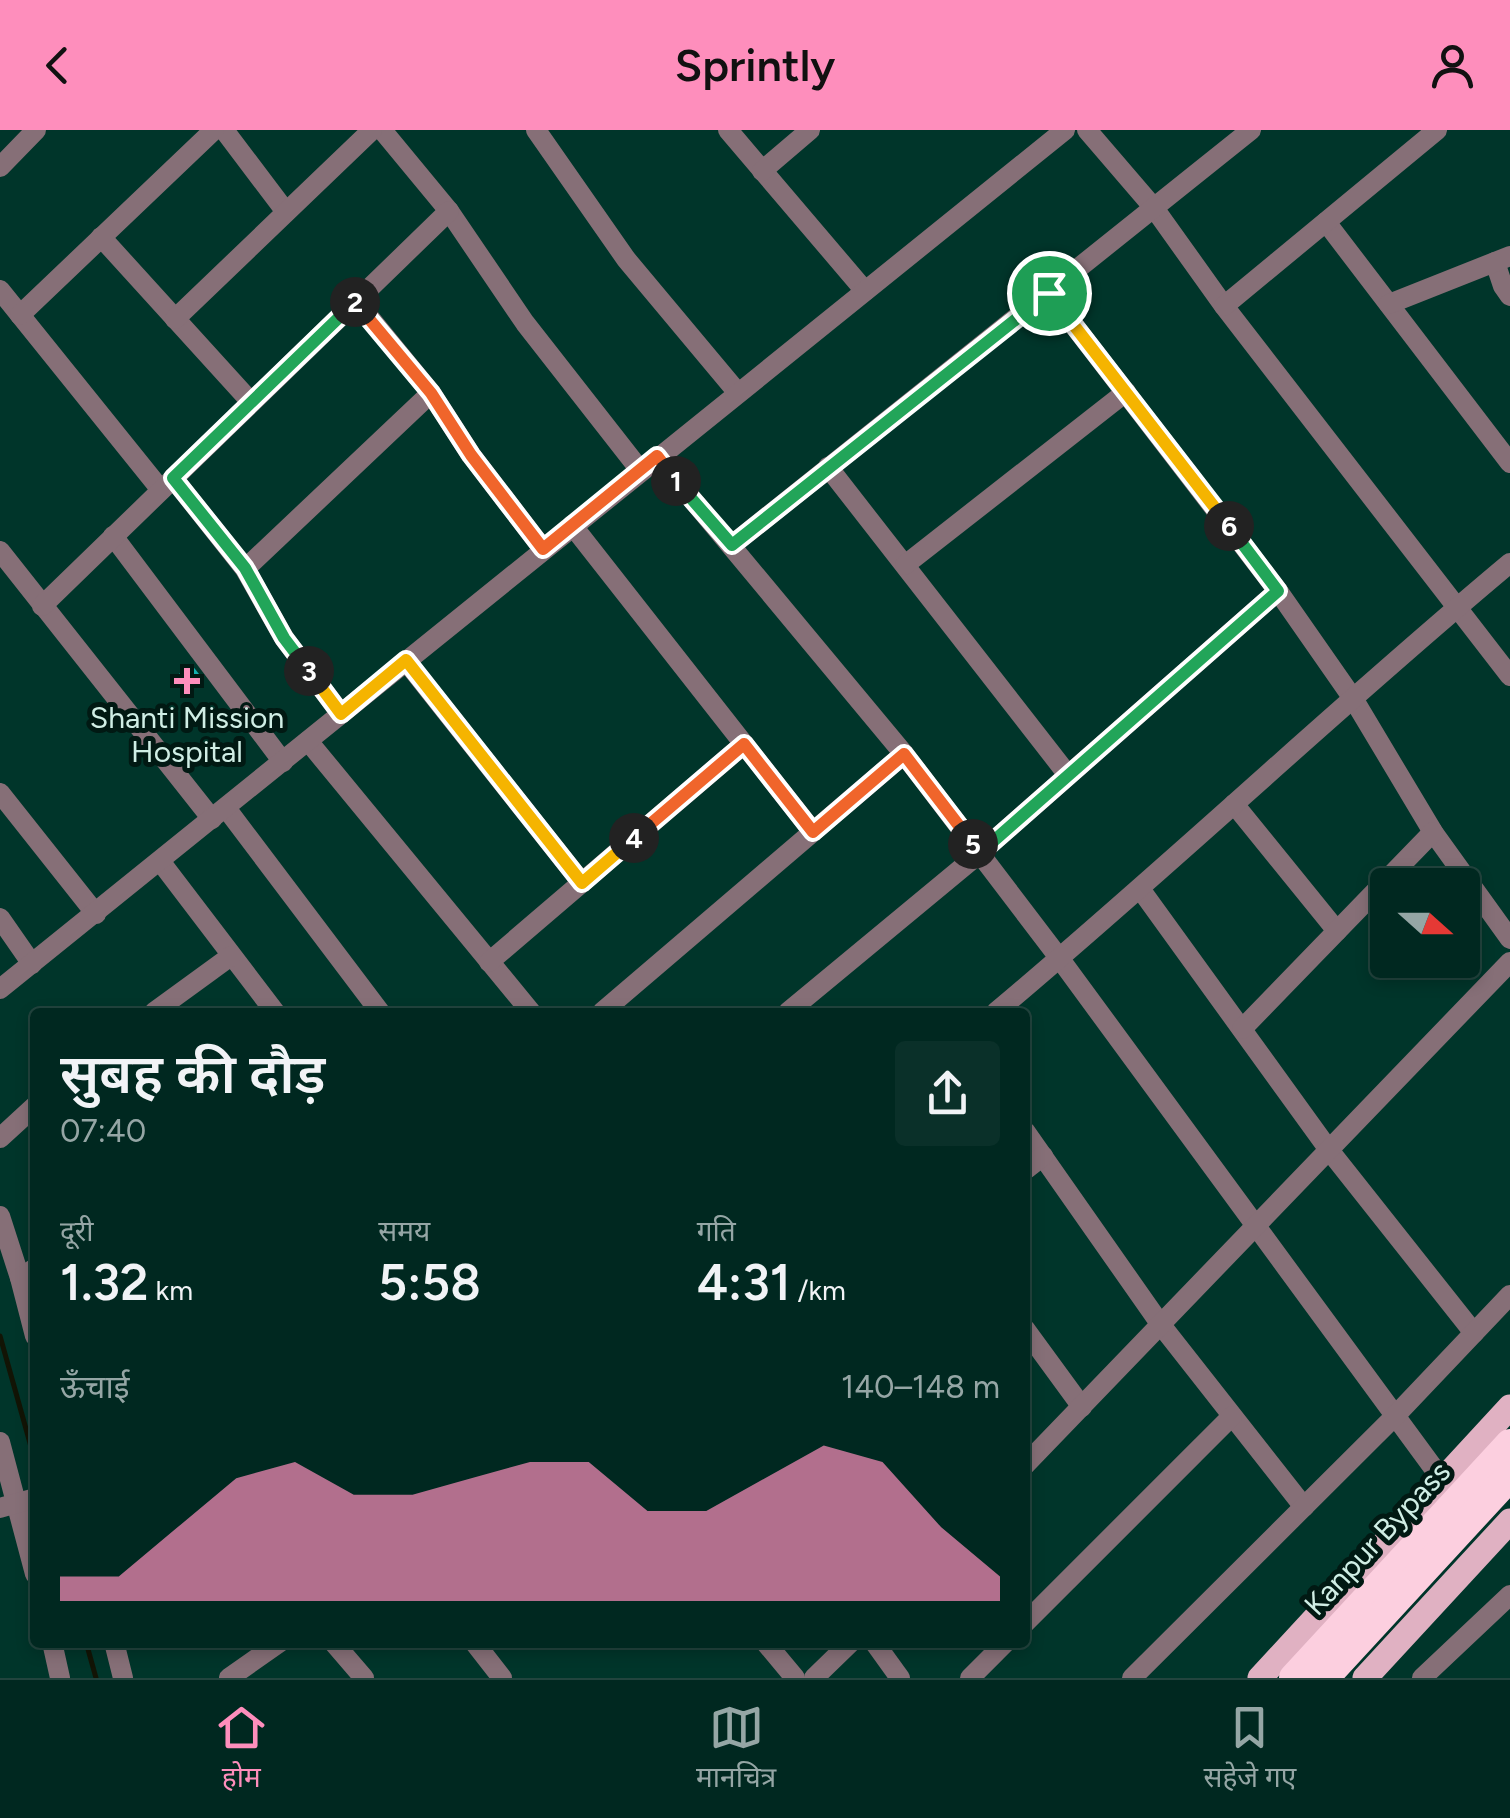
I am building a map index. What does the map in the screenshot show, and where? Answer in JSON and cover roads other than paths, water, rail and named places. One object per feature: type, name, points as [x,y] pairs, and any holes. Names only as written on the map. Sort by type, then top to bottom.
[{"type":"highway","name":"Kanpur Bypass","points":[[1294,1678],[1510,1444]]},
{"type":"highway","name":"Kanpur Bypass","points":[[1324,1678],[1510,1476]]},
{"type":"main road","points":[[1260,1678],[1510,1407]]},
{"type":"main road","points":[[1364,1678],[1510,1521]]},
{"type":"street","points":[[0,167],[36,130]]},
{"type":"street","points":[[20,316],[214,130]]},
{"type":"street","points":[[224,130],[286,212]]},
{"type":"street","points":[[175,318],[372,130]]},
{"type":"street","points":[[382,130],[449,211],[525,323],[640,470]]},
{"type":"street","points":[[728,130],[865,292]]},
{"type":"street","points":[[762,171],[810,130]]},
{"type":"street","points":[[1087,130],[1154,208],[1224,306],[1510,676]]},
{"type":"street","points":[[732,545],[1252,130]]},
{"type":"street","points":[[1224,306],[1436,130]]},
{"type":"street","points":[[0,989],[1062,131]]},
{"type":"street","points":[[546,133],[626,259],[738,393]]},
{"type":"street","points":[[42,606],[449,211]]},
{"type":"street","points":[[1326,222],[1510,463]]},
{"type":"street","points":[[102,238],[251,402]]},
{"type":"street","points":[[1389,304],[1503,259],[1503,286],[1510,296]]},
{"type":"street","points":[[0,290],[245,568],[284,638],[341,714]]},
{"type":"street","points":[[1049,293],[1278,591],[1354,700],[1433,832],[1510,940]]},
{"type":"street","points":[[356,301],[431,393],[471,455],[543,549]]},
{"type":"street","points":[[906,565],[1126,392]]},
{"type":"street","points":[[245,568],[431,393]]},
{"type":"street","points":[[657,456],[904,754],[980,853],[1442,1481]]},
{"type":"street","points":[[828,467],[1068,775]]},
{"type":"street","points":[[572,525],[813,832]]},
{"type":"street","points":[[113,536],[283,762]]},
{"type":"street","points":[[0,551],[377,1008]]},
{"type":"street","points":[[1001,1008],[1141,890],[1510,564]]},
{"type":"street","points":[[793,1008],[980,853],[1278,591]]},
{"type":"street","points":[[406,660],[582,883]]},
{"type":"street","points":[[308,741],[528,1008]]},
{"type":"street","points":[[489,962],[744,744]]},
{"type":"street","points":[[607,1008],[904,754]]},
{"type":"street","points":[[0,793],[96,914]]},
{"type":"street","points":[[1234,804],[1337,931]]},
{"type":"street","points":[[1242,1029],[1433,832]]},
{"type":"street","points":[[160,862],[271,1008]]},
{"type":"street","points":[[1141,890],[1329,1150],[1474,1333]]},
{"type":"street","points":[[0,918],[32,964]]},
{"type":"street","points":[[178,1006],[232,956]]},
{"type":"street","points":[[1030,1460],[1510,962]]},
{"type":"street","points":[[0,1138],[30,1111]]},
{"type":"street","points":[[1030,1138],[1160,1325],[1304,1507]]},
{"type":"street","points":[[1030,1166],[1043,1156]]},
{"type":"street","points":[[0,1216],[28,1273]]},
{"type":"street","points":[[1132,1678],[1510,1296]]},
{"type":"street","points":[[1030,1337],[1082,1406]]},
{"type":"street","points":[[1030,1618],[1232,1416]]},
{"type":"street","points":[[0,1442],[20,1502],[30,1550]]},
{"type":"street","points":[[1425,1677],[1510,1595]]},
{"type":"street","points":[[53,1648],[60,1678]]},
{"type":"street","points":[[116,1648],[123,1678]]},
{"type":"street","points":[[244,1648],[248,1664]]},
{"type":"street","points":[[229,1678],[271,1648]]},
{"type":"street","points":[[338,1648],[364,1678]]},
{"type":"street","points":[[479,1648],[502,1678]]},
{"type":"street","points":[[770,1648],[795,1678]]},
{"type":"street","points":[[814,1678],[845,1648]]},
{"type":"street","points":[[878,1648],[900,1678]]},
{"type":"street","points":[[970,1678],[1000,1648]]},
{"type":"waterway","points":[[0,1336],[30,1443]]},
{"type":"waterway","points":[[88,1648],[96,1678]]},
{"type":"place","name":"Shanti Mission Hospital","points":[[187,681]]}]
